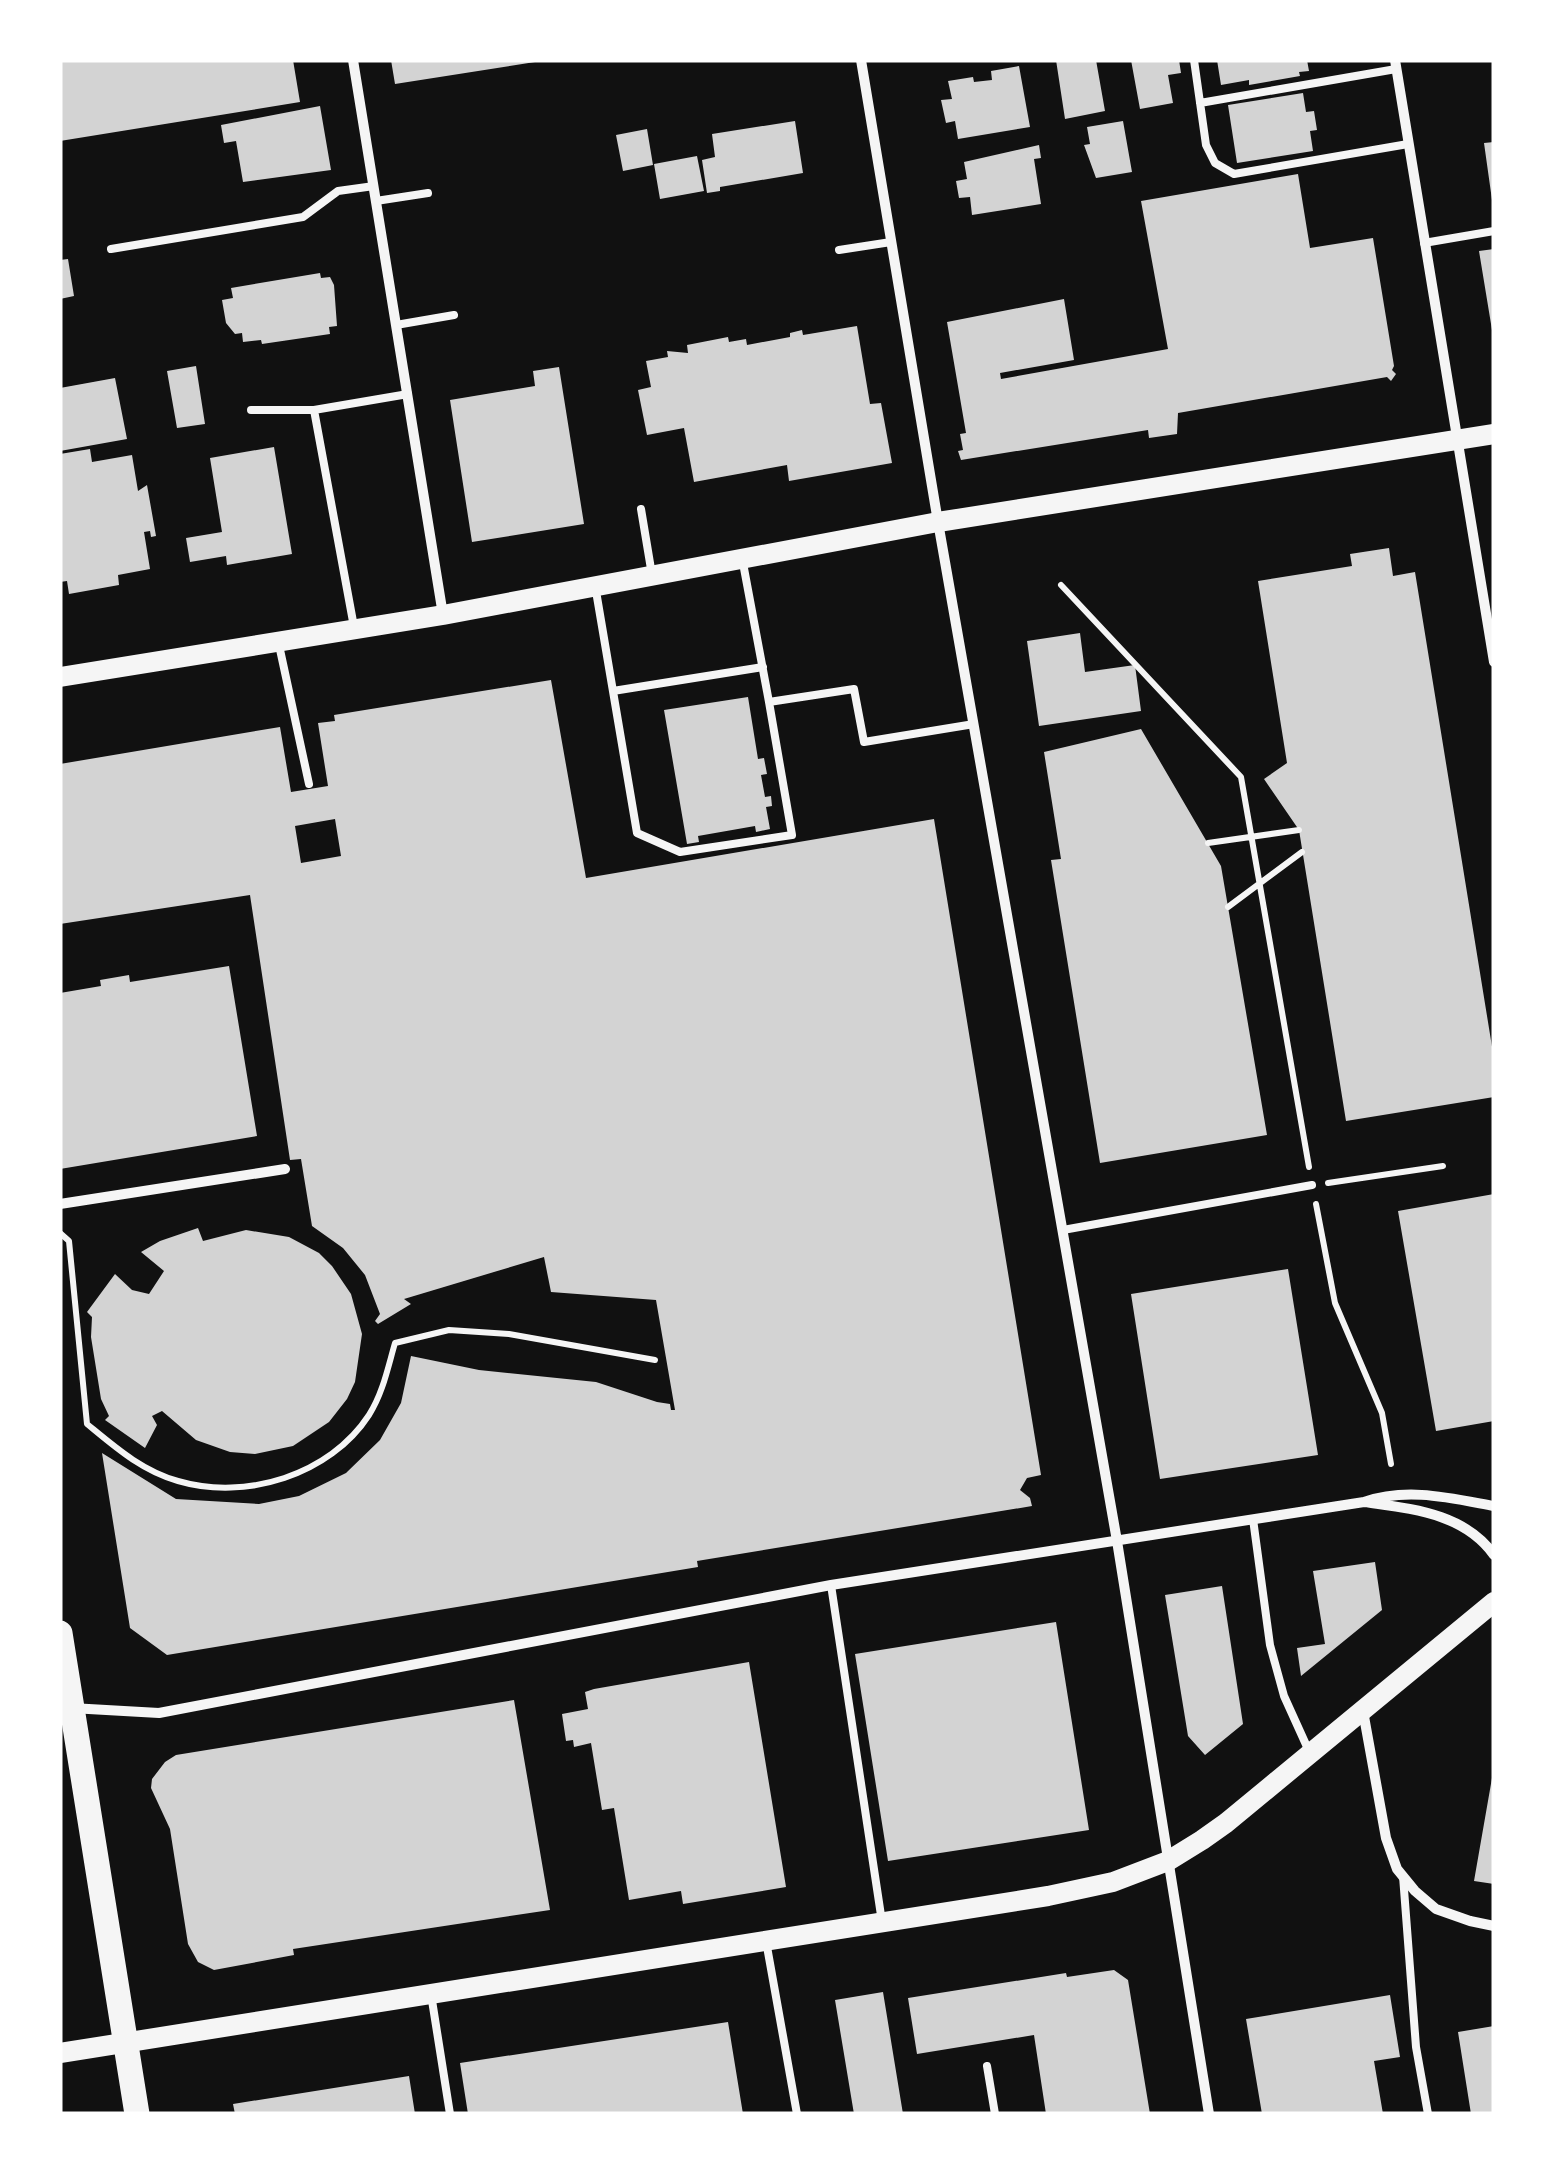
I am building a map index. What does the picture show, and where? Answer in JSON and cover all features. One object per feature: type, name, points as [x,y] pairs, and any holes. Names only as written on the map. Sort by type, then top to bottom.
[{"type":"main road","points":[[60,677],[443,615],[938,522],[1494,434]]},
{"type":"main road","points":[[60,2053],[1048,1896],[1113,1882],[1168,1861],[1226,1824],[1494,1602]]},
{"type":"main road","points":[[60,1633],[66,1708],[137,2114]]},
{"type":"street","points":[[353,60],[443,615]]},
{"type":"street","points":[[861,60],[1116,1541],[1209,2114]]},
{"type":"street","points":[[1396,64],[1494,662]]},
{"type":"street","points":[[60,1204],[286,1169]]},
{"type":"street","points":[[66,1708],[159,1713],[831,1585],[1364,1502],[1388,1493],[1434,1495],[1494,1506]]},
{"type":"street","points":[[1364,1502],[1432,1512],[1481,1537],[1494,1555]]},
{"type":"street","points":[[1362,1708],[1386,1838],[1403,1876],[1436,1909],[1494,1926]]},
{"type":"lane","points":[[1194,60],[1206,145],[1214,163],[1234,174],[1408,144]]},
{"type":"lane","points":[[1200,104],[1396,64]]},
{"type":"lane","points":[[111,249],[303,218],[338,191],[374,186]]},
{"type":"lane","points":[[376,202],[428,193]]},
{"type":"lane","points":[[1424,243],[1494,231]]},
{"type":"lane","points":[[839,250],[892,242]]},
{"type":"lane","points":[[396,326],[454,315]]},
{"type":"lane","points":[[251,410],[314,410],[408,394]]},
{"type":"lane","points":[[314,410],[354,628]]},
{"type":"lane","points":[[641,508],[652,575]]},
{"type":"lane","points":[[595,586],[637,833],[680,852],[792,835],[742,558]]},
{"type":"lane","points":[[278,640],[309,784]]},
{"type":"lane","points":[[613,691],[763,667]]},
{"type":"lane","points":[[770,702],[854,689],[864,742],[974,724]]},
{"type":"lane","points":[[1062,1230],[1312,1185]]},
{"type":"lane","points":[[1252,1519],[1270,1645],[1284,1696],[1310,1753]]},
{"type":"lane","points":[[831,1585],[882,1922]]},
{"type":"lane","points":[[1403,1876],[1416,2047],[1428,2114]]},
{"type":"lane","points":[[766,1941],[797,2114]]},
{"type":"lane","points":[[431,1994],[450,2114]]},
{"type":"lane","points":[[986,2066],[994,2114]]},
{"type":"path","points":[[1061,585],[1241,777],[1335,1303],[1382,1413],[1392,1464]]},
{"type":"path","points":[[1208,843],[1299,830]]},
{"type":"path","points":[[1228,907],[1302,852]]},
{"type":"path","points":[[1312,1185],[1444,1166]]},
{"type":"path","points":[[60,1233],[69,1241],[87,1424],[132,1461],[178,1482],[252,1484],[284,1479],[314,1467],[368,1417],[382,1390],[395,1343],[449,1330],[509,1334],[655,1360]]},
{"type":"building","points":[[60,60],[293,60],[300,102],[60,141]]},
{"type":"building","points":[[391,60],[535,60],[535,62],[395,84]]},
{"type":"building","points":[[1056,60],[1096,60],[1105,111],[1065,119]]},
{"type":"building","points":[[1131,60],[1179,60],[1181,73],[1168,75],[1173,103],[1140,109]]},
{"type":"building","points":[[1217,60],[1307,60],[1309,71],[1249,85],[1249,80],[1221,85]]},
{"type":"building","points":[[1019,66],[1030,127],[958,139],[955,121],[946,123],[941,100],[952,99],[948,81],[973,77],[974,82],[992,80],[991,71]]},
{"type":"building","points":[[1303,93],[1306,112],[1314,111],[1317,130],[1310,131],[1313,151],[1237,163],[1228,105]]},
{"type":"building","points":[[320,106],[331,170],[243,182],[236,141],[224,143],[221,125]]},
{"type":"building","points":[[795,121],[803,173],[720,187],[720,191],[707,193],[702,160],[715,157],[712,134]]},
{"type":"building","points":[[1123,121],[1132,172],[1096,178],[1084,145],[1090,144],[1087,127]]},
{"type":"building","points":[[647,129],[653,165],[623,171],[616,135]]},
{"type":"building","points":[[1494,142],[1494,199],[1492,200],[1484,143]]},
{"type":"building","points":[[1039,145],[1041,158],[1034,159],[1041,204],[972,215],[970,197],[959,198],[956,181],[967,179],[964,162]]},
{"type":"building","points":[[697,156],[704,191],[660,199],[654,164]]},
{"type":"building","points":[[1298,174],[1310,248],[1373,238],[1392,370],[1396,374],[1391,381],[1387,377],[1178,413],[1177,434],[1149,438],[1148,430],[961,460],[960,434],[966,433],[947,322],[1064,299],[1074,360],[1000,373],[1001,379],[1168,349],[1141,201]]},
{"type":"building","points":[[1494,249],[1494,330],[1492,330],[1479,251]]},
{"type":"building","points":[[68,259],[74,296],[60,299],[60,260]]},
{"type":"building","points":[[320,273],[321,278],[330,277],[334,285],[337,326],[329,327],[330,334],[262,344],[261,340],[243,342],[242,333],[235,334],[226,323],[222,300],[233,298],[231,288]]},
{"type":"building","points":[[857,326],[870,404],[881,403],[892,463],[789,481],[787,465],[694,482],[684,428],[647,435],[638,390],[651,387],[646,361],[668,357],[667,351],[688,353],[687,345],[728,337],[729,342],[746,339],[747,345],[790,337],[790,333],[802,330],[803,335]]},
{"type":"building","points":[[196,366],[205,424],[177,428],[167,371]]},
{"type":"building","points":[[559,367],[584,524],[472,542],[450,400],[535,386],[533,371]]},
{"type":"building","points":[[115,378],[127,439],[60,451],[60,388]]},
{"type":"building","points":[[274,447],[292,554],[227,565],[226,556],[190,562],[186,538],[222,532],[210,458]]},
{"type":"building","points":[[90,449],[92,462],[132,455],[138,491],[147,485],[156,536],[144,532],[150,569],[118,575],[119,585],[69,594],[67,581],[60,582],[60,454]]},
{"type":"building","points":[[1389,548],[1393,576],[1415,572],[1494,1059],[1494,1097],[1346,1121],[1299,830],[1264,779],[1287,763],[1258,581],[1352,566],[1350,554]]},
{"type":"building","points":[[1080,633],[1085,672],[1135,665],[1141,711],[1039,726],[1027,641]]},
{"type":"building","points":[[551,680],[586,878],[934,819],[1041,1475],[1027,1478],[1020,1490],[1030,1498],[1032,1506],[697,1561],[698,1567],[167,1655],[130,1628],[102,1453],[176,1499],[259,1504],[299,1496],[346,1473],[380,1440],[401,1403],[411,1356],[479,1370],[596,1382],[670,1404],[671,1410],[675,1410],[656,1300],[551,1292],[544,1257],[404,1299],[411,1304],[378,1324],[375,1321],[380,1314],[365,1275],[343,1248],[312,1226],[301,1159],[290,1160],[250,895],[60,924],[60,764],[280,727],[291,792],[328,786],[318,723],[335,721],[334,715]],"holes":[[[335,819],[341,856],[301,863],[295,826]]]},
{"type":"building","points":[[748,697],[758,759],[764,758],[767,774],[761,775],[765,797],[771,796],[772,806],[766,807],[770,829],[756,832],[755,826],[698,836],[699,842],[687,844],[664,710]]},
{"type":"building","points":[[1141,729],[1221,866],[1267,1135],[1100,1163],[1051,860],[1061,859],[1044,752]]},
{"type":"building","points":[[229,966],[257,1136],[60,1169],[60,993],[101,986],[100,980],[129,975],[130,982]]},
{"type":"building","points":[[1494,1194],[1494,1421],[1436,1431],[1398,1211]]},
{"type":"building","points":[[198,1228],[203,1241],[246,1230],[289,1237],[319,1253],[351,1294],[362,1334],[355,1382],[329,1422],[293,1446],[255,1454],[230,1452],[196,1440],[162,1411],[152,1416],[157,1425],[145,1448],[105,1420],[109,1416],[101,1399],[91,1337],[92,1317],[87,1312],[115,1274],[132,1290],[149,1294],[164,1271],[141,1252]]},
{"type":"building","points":[[1288,1269],[1318,1455],[1160,1479],[1131,1294]]},
{"type":"building","points":[[1375,1562],[1382,1610],[1301,1676],[1297,1648],[1325,1644],[1313,1571]]},
{"type":"building","points":[[1222,1586],[1243,1724],[1205,1755],[1188,1736],[1165,1595]]},
{"type":"building","points":[[1056,1622],[1089,1830],[888,1861],[855,1654]]},
{"type":"building","points":[[749,1662],[786,1887],[683,1904],[681,1891],[629,1900],[614,1808],[602,1810],[591,1743],[574,1747],[573,1740],[566,1741],[562,1714],[588,1709],[585,1692],[594,1689]]},
{"type":"building","points":[[514,1700],[550,1910],[293,1949],[294,1955],[214,1970],[198,1962],[188,1944],[170,1829],[151,1788],[152,1779],[165,1762],[176,1755]]},
{"type":"building","points":[[1494,1778],[1494,1884],[1474,1881]]},
{"type":"building","points":[[1114,1970],[1128,1980],[1150,2114],[1046,2114],[1034,2035],[917,2054],[908,1998],[1066,1973],[1067,1977]]},
{"type":"building","points":[[883,1992],[903,2114],[854,2114],[835,2000]]},
{"type":"building","points":[[1390,1995],[1400,2057],[1374,2061],[1383,2114],[1262,2114],[1246,2019]]},
{"type":"building","points":[[728,2022],[743,2114],[468,2114],[460,2063]]},
{"type":"building","points":[[1494,2026],[1494,2114],[1471,2114],[1458,2032]]},
{"type":"building","points":[[409,2076],[415,2114],[235,2114],[233,2104]]}]
